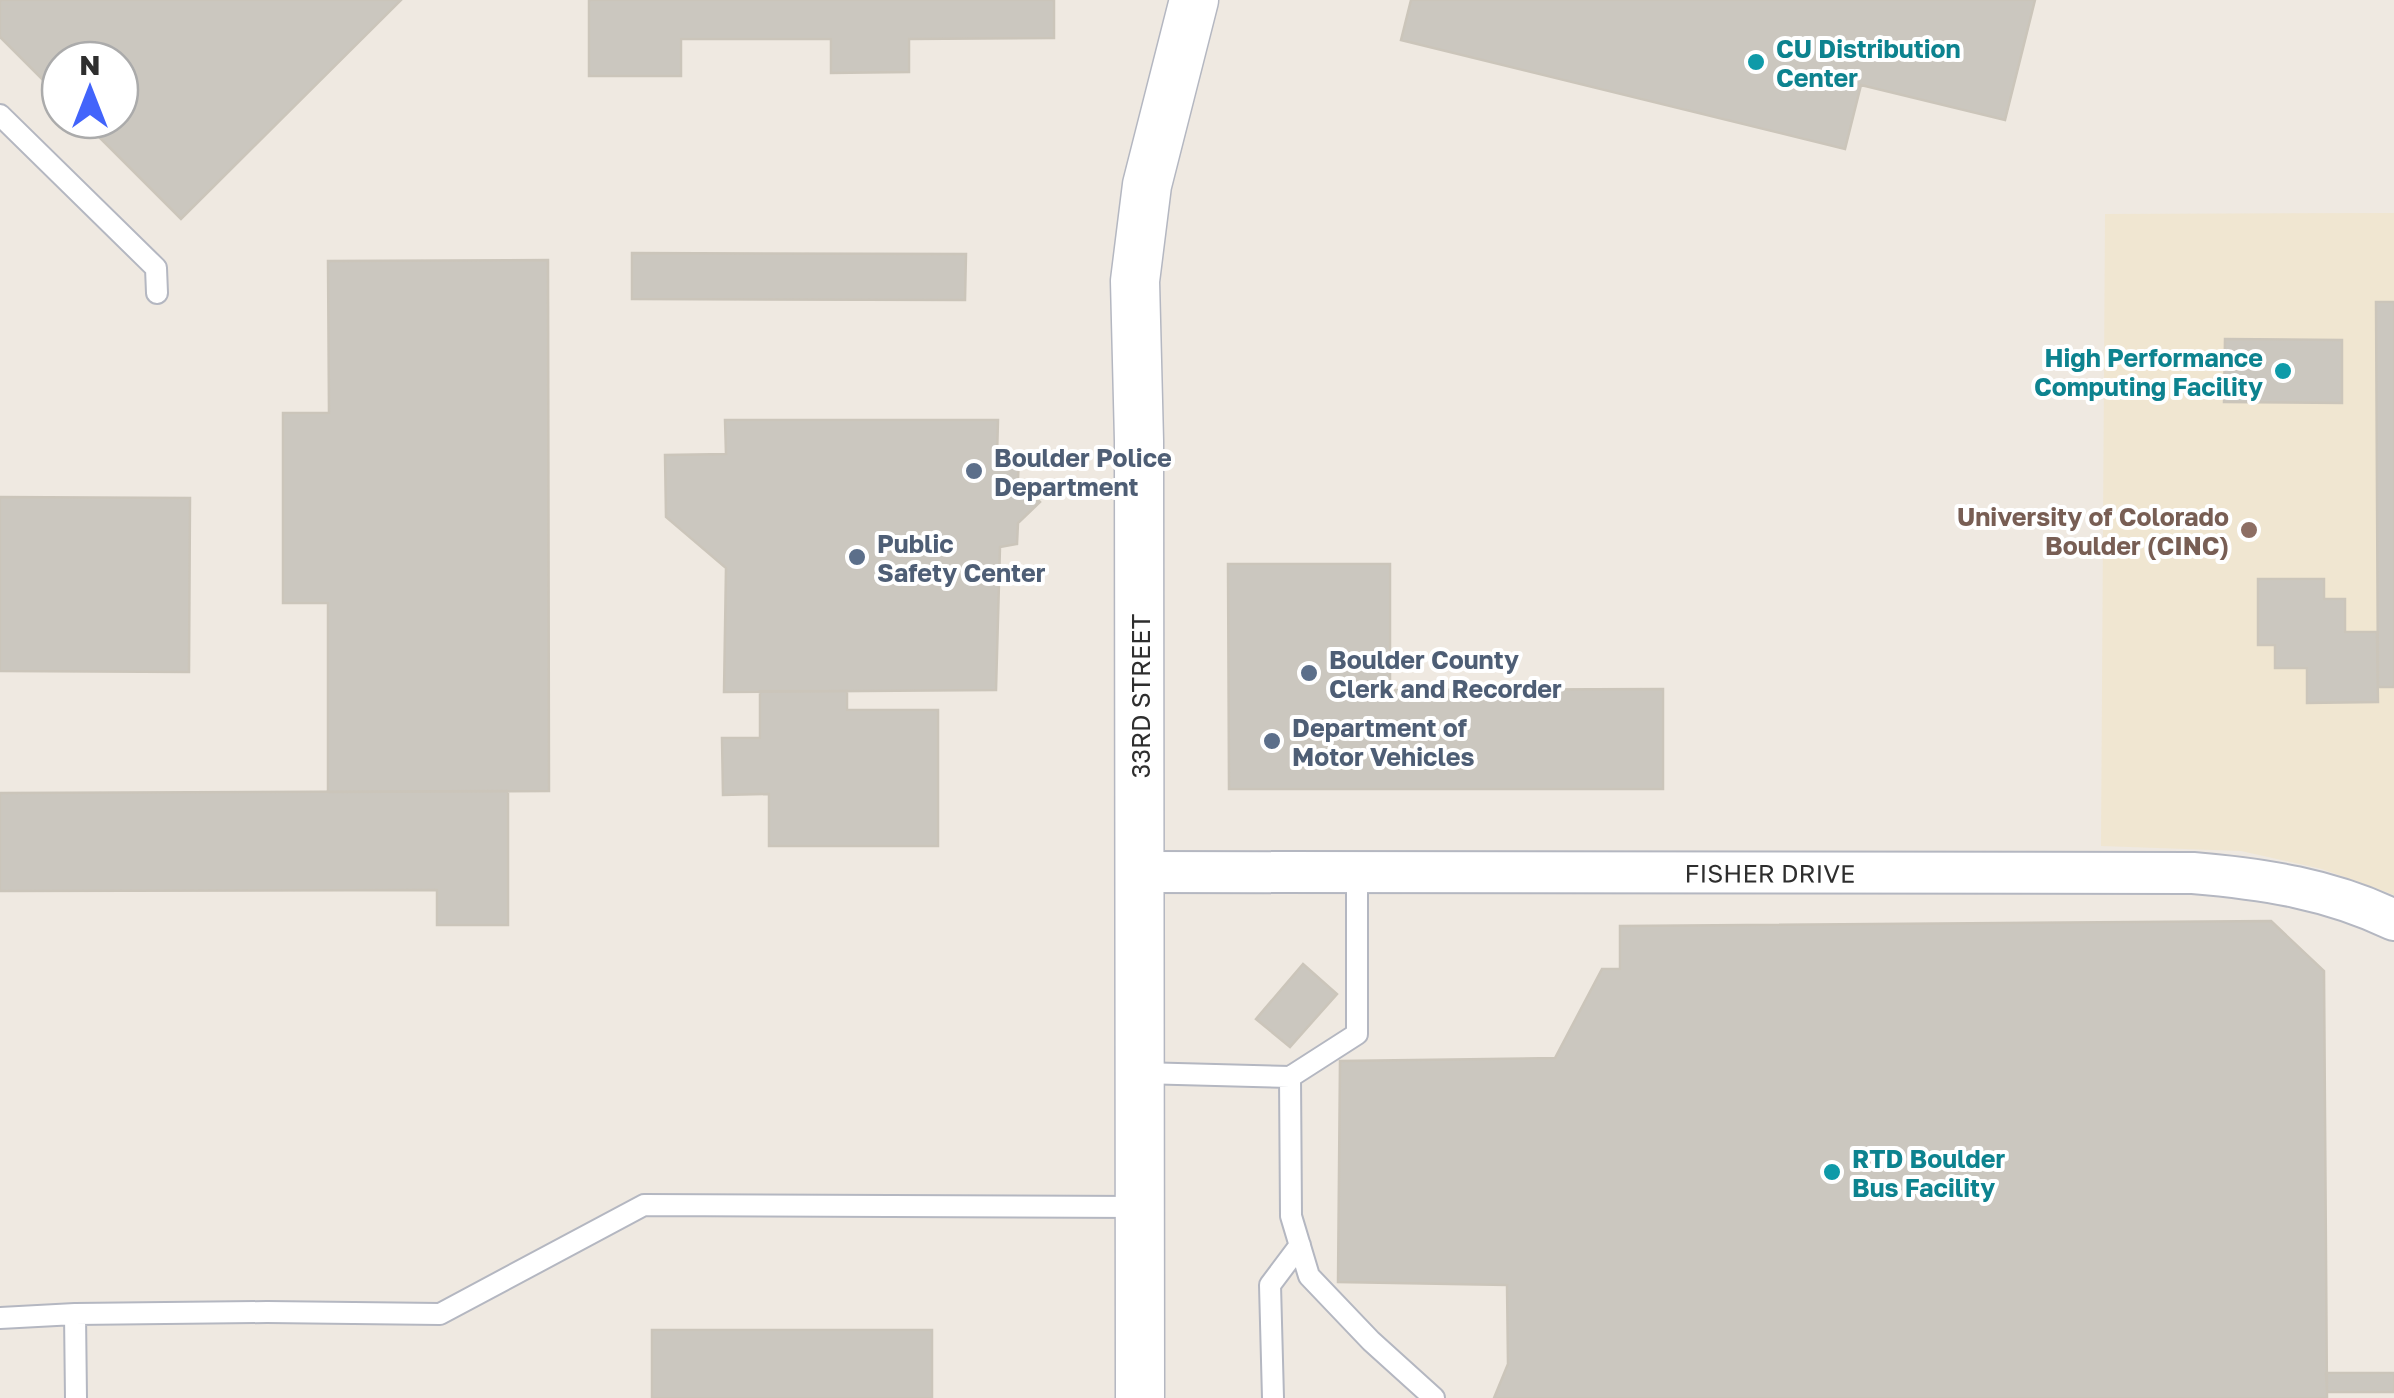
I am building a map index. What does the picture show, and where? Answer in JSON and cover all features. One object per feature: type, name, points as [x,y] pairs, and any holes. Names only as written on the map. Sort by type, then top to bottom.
[{"type":"street","name":"33RD STREET","points":[[1140,1398],[1139,441],[1135,281],[1147,185],[1194,0]]},
{"type":"street","name":"FISHER DRIVE","points":[[1140,872],[2193,873],[2310,889],[2394,920]]},
{"type":"lane","points":[[0,115],[156,268],[157,294]]},
{"type":"lane","points":[[1140,1073],[1290,1078],[1357,1034],[1357,872]]},
{"type":"lane","points":[[1290,1078],[1291,1216],[1308,1276],[1434,1398]]},
{"type":"lane","points":[[0,1318],[267,1312],[440,1314],[644,1205],[1139,1207]]},
{"type":"lane","points":[[1273,1398],[1270,1286],[1300,1245]]},
{"type":"lane","points":[[75,1314],[76,1398]]},
{"type":"shaded area","name":"University of Colorado Boulder (CINC)","points":[[2394,213],[2394,895],[2322,869],[2241,851],[2101,846],[2105,214]]},
{"type":"building","points":[[0,0],[401,0],[181,219],[102,140],[140,140],[140,40],[40,40],[40,77],[0,37]]},
{"type":"building","points":[[589,0],[1054,0],[1054,38],[909,39],[909,72],[831,73],[831,39],[681,39],[681,76],[589,76]]},
{"type":"building","name":"CU Distribution Center","points":[[1411,0],[2035,0],[2005,120],[1861,85],[1845,149],[1401,40]]},
{"type":"building","points":[[632,253],[966,254],[965,300],[632,299]]},
{"type":"building","points":[[548,260],[549,791],[328,792],[328,603],[283,603],[283,413],[329,413],[328,261]]},
{"type":"building","points":[[2376,302],[2394,302],[2394,687],[2378,687]]},
{"type":"building","name":"High Performance Computing Facility","points":[[2225,339],[2342,340],[2342,403],[2224,402]]},
{"type":"building","name":"Public Safety Center","points":[[725,420],[998,420],[997,457],[1019,457],[1018,479],[1040,502],[1018,523],[1017,544],[1000,547],[996,690],[724,692],[726,568],[666,517],[665,455],[726,454]]},
{"type":"building","points":[[0,497],[190,498],[189,672],[0,671]]},
{"type":"building","name":"Boulder County Clerk and Recorder","points":[[1228,564],[1390,564],[1390,690],[1663,689],[1663,789],[1229,789]]},
{"type":"building","points":[[2258,579],[2324,579],[2324,599],[2345,599],[2345,632],[2377,632],[2378,702],[2307,703],[2307,668],[2275,668],[2275,645],[2258,645]]},
{"type":"building","points":[[760,691],[847,691],[847,710],[938,710],[938,846],[769,846],[769,794],[723,795],[722,738],[760,738]]},
{"type":"building","points":[[508,791],[508,925],[437,925],[437,890],[0,891],[0,793]]},
{"type":"building","name":"RTD Boulder Bus Facility","points":[[2271,921],[2324,971],[2327,1398],[1494,1398],[1508,1364],[1507,1285],[1338,1282],[1340,1061],[1555,1058],[1602,969],[1620,969],[1620,926]]},
{"type":"building","points":[[1303,964],[1337,994],[1290,1047],[1256,1019]]},
{"type":"building","points":[[652,1330],[932,1330],[932,1398],[652,1398]]},
{"type":"building","points":[[2326,1373],[2394,1373],[2394,1392],[2327,1392]]},
{"type":"place","name":"CU Distribution Center","points":[[1756,62]]},
{"type":"place","name":"High Performance Computing Facility","points":[[2283,371]]},
{"type":"place","name":"Boulder Police Department","points":[[974,471]]},
{"type":"place","name":"University of Colorado Boulder (CINC)","points":[[2249,530]]},
{"type":"place","name":"Public Safety Center","points":[[857,557]]},
{"type":"place","name":"Boulder County Clerk and Recorder","points":[[1309,673]]},
{"type":"place","name":"Department of Motor Vehicles","points":[[1272,741]]},
{"type":"place","name":"RTD Boulder Bus Facility","points":[[1832,1172]]}]
